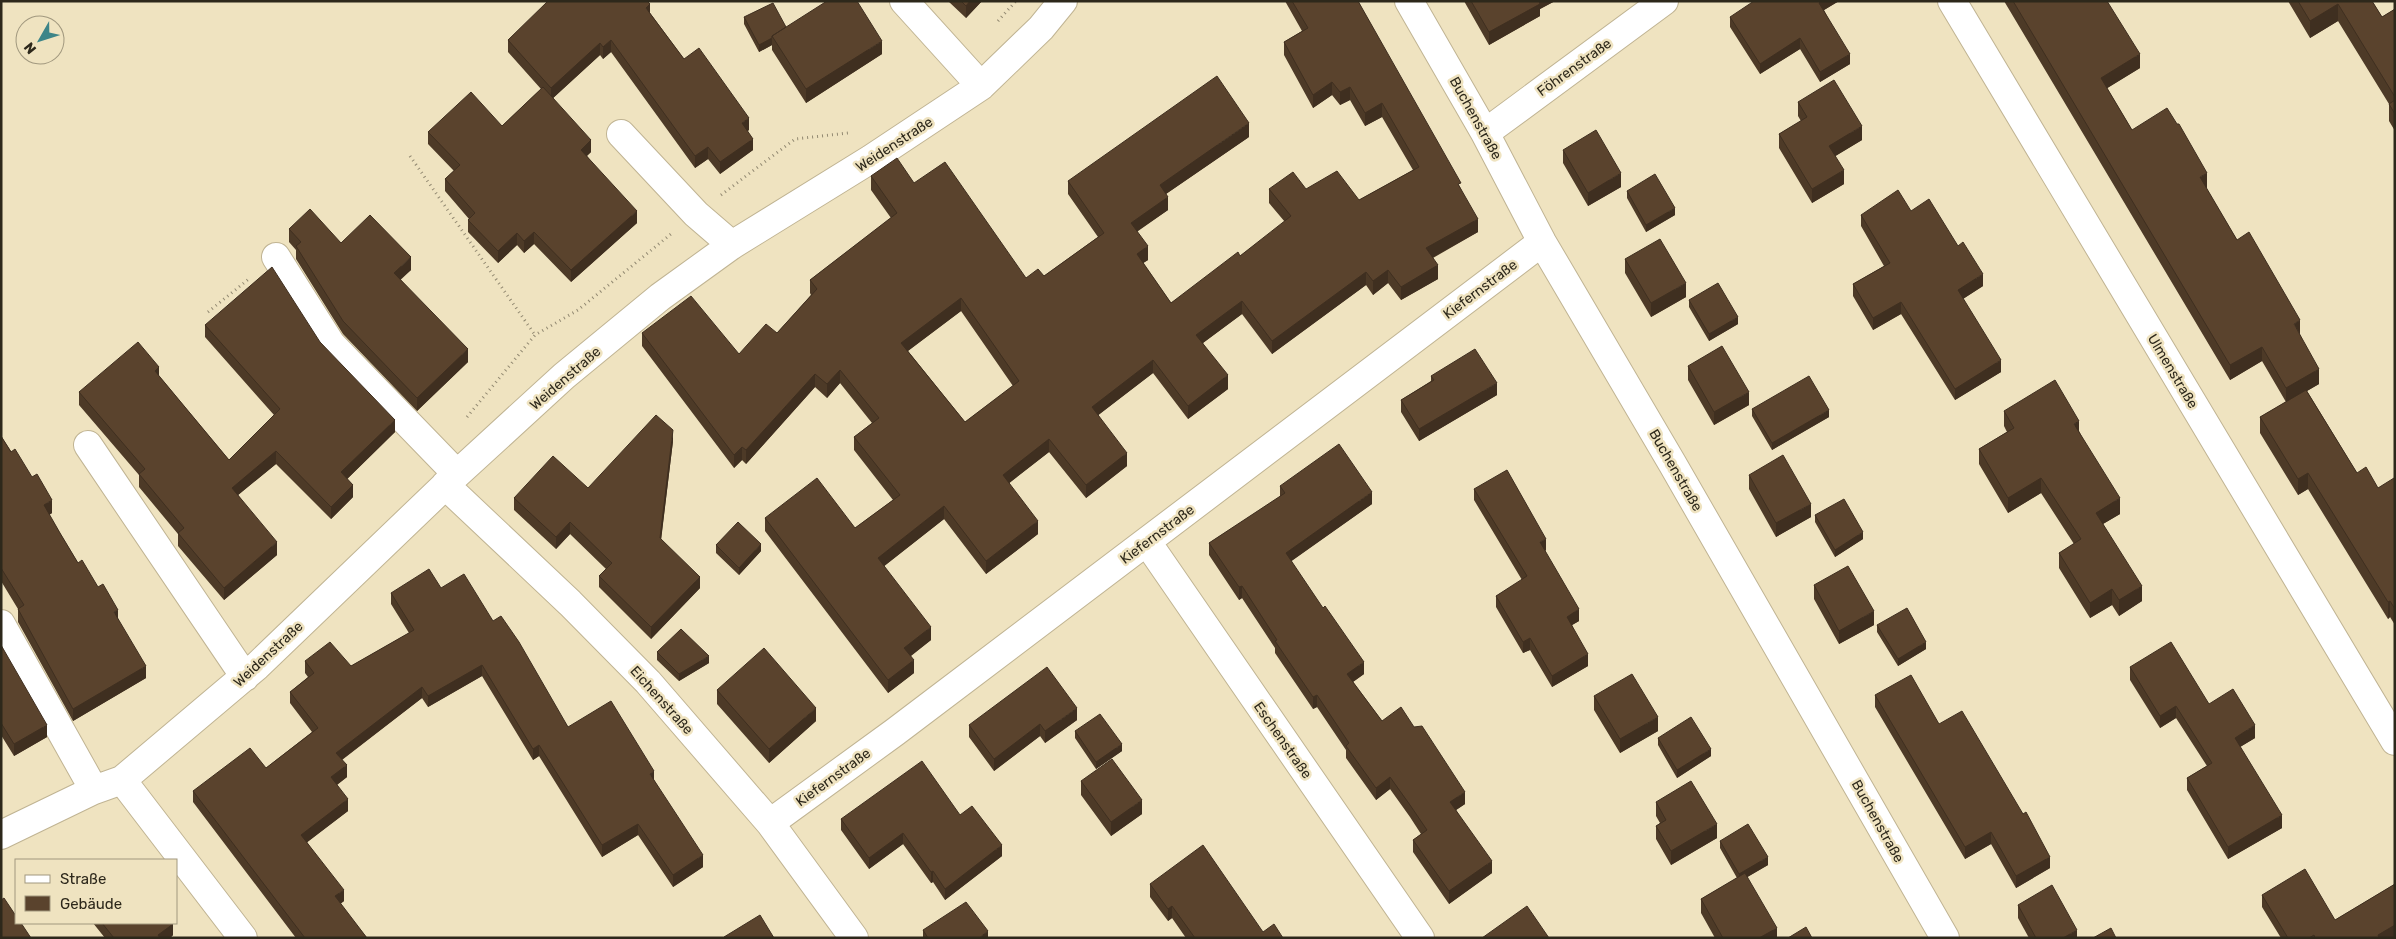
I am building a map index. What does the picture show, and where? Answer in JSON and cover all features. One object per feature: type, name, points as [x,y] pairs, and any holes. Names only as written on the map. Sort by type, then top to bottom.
[{"type":"street","points":[[904,1],[981,86]]},
{"type":"street","name":"Weidenstraße","points":[[1,835],[94,790],[122,780],[245,677],[451,480],[564,376],[660,297],[732,245],[863,164],[981,86],[1041,28],[1063,1]]},
{"type":"street","name":"Buchenstraße","points":[[1409,1],[1485,133],[1542,242],[1672,463],[1945,938]]},
{"type":"street","name":"Föhrenstraße","points":[[1485,133],[1664,1]]},
{"type":"street","name":"Ulmenstraße","points":[[1952,1],[2395,741]]},
{"type":"street","points":[[621,134],[696,214],[732,245]]},
{"type":"street","name":"Kiefernstraße","points":[[770,823],[896,732],[1542,242]]},
{"type":"street","name":"Eichenstraße","points":[[276,257],[331,344],[451,480],[648,682],[770,823],[854,938]]},
{"type":"street","points":[[88,445],[245,677]]},
{"type":"street","name":"Eschenstraße","points":[[1147,542],[1420,938]]},
{"type":"street","points":[[1,624],[94,790]]},
{"type":"street","points":[[122,780],[242,938]]},
{"type":"path","points":[[410,156],[535,335]]},
{"type":"path","points":[[208,312],[276,257]]},
{"type":"building","points":[[548,1],[647,1],[650,4],[646,8],[684,59],[699,48],[749,118],[742,123],[753,139],[720,162],[708,147],[695,156],[611,40],[603,47],[600,43],[551,88],[508,40]]},
{"type":"building","points":[[827,1],[857,1],[882,41],[806,89],[772,36]]},
{"type":"building","points":[[961,1],[970,1],[966,6]]},
{"type":"building","points":[[1292,1],[1358,1],[1461,183],[1458,184],[1478,219],[1426,248],[1438,265],[1401,287],[1388,270],[1373,281],[1366,272],[1272,341],[1242,301],[1196,335],[1228,375],[1188,406],[1153,360],[1092,407],[1127,453],[1086,485],[1049,439],[1003,475],[1038,521],[986,561],[944,506],[878,558],[931,627],[904,648],[914,660],[888,680],[765,518],[817,478],[855,528],[900,495],[854,437],[879,418],[840,370],[827,384],[815,374],[746,450],[742,447],[734,455],[642,333],[691,296],[739,354],[766,324],[777,333],[817,289],[810,280],[897,213],[871,176],[897,158],[914,183],[945,162],[1026,278],[1038,269],[1044,276],[1104,233],[1068,181],[1217,76],[1249,123],[1160,185],[1168,197],[1131,223],[1148,246],[1137,254],[1171,303],[1238,252],[1240,256],[1291,216],[1269,189],[1293,172],[1306,189],[1337,171],[1359,200],[1419,167],[1382,103],[1365,113],[1350,87],[1340,92],[1332,82],[1313,95],[1284,42],[1308,28]],"holes":[[[961,298],[1019,381],[965,422],[901,343]]]},
{"type":"building","points":[[1471,1],[1539,1],[1540,4],[1489,32]]},
{"type":"building","points":[[1754,1],[1821,1],[1819,3],[1850,54],[1820,72],[1800,38],[1760,64],[1730,17]]},
{"type":"building","points":[[2013,1],[2107,1],[2140,54],[2101,78],[2132,130],[2167,108],[2177,124],[2179,124],[2207,173],[2200,177],[2237,240],[2249,232],[2300,320],[2294,324],[2319,369],[2286,388],[2262,347],[2230,365]]},
{"type":"building","points":[[2298,1],[2372,1],[2382,17],[2395,9],[2395,97],[2338,4],[2310,21]]},
{"type":"building","points":[[773,3],[786,27],[759,45],[744,17]]},
{"type":"building","points":[[1834,80],[1862,126],[1829,146],[1844,170],[1812,189],[1779,134],[1807,117],[1798,102]]},
{"type":"building","points":[[543,87],[591,140],[581,150],[637,211],[571,270],[534,232],[524,241],[517,233],[498,251],[468,220],[475,213],[445,179],[460,165],[428,132],[471,92],[502,126]]},
{"type":"building","points":[[2395,100],[2395,114],[2389,104]]},
{"type":"building","points":[[1596,130],[1621,173],[1588,193],[1563,150]]},
{"type":"building","points":[[1655,174],[1675,208],[1646,225],[1627,191]]},
{"type":"building","points":[[1898,190],[1911,211],[1929,199],[1958,246],[1963,242],[1983,274],[1958,290],[2001,360],[1955,389],[1901,302],[1873,318],[1853,284],[1890,263],[1861,215]]},
{"type":"building","points":[[310,209],[341,243],[370,215],[411,257],[394,273],[468,349],[417,398],[343,321],[296,246],[301,242],[289,229]]},
{"type":"building","points":[[1660,239],[1686,283],[1651,303],[1625,259]]},
{"type":"building","points":[[272,267],[320,342],[395,420],[341,472],[353,485],[331,507],[276,451],[232,488],[277,542],[224,588],[178,533],[184,528],[139,474],[145,469],[79,392],[138,342],[159,367],[155,371],[229,460],[280,409],[205,325]]},
{"type":"building","points":[[1718,283],[1738,317],[1709,334],[1689,300]]},
{"type":"building","points":[[1722,346],[1749,392],[1714,412],[1688,366]]},
{"type":"building","points":[[1475,349],[1497,383],[1419,429],[1401,400],[1434,380],[1431,376]]},
{"type":"building","points":[[1809,376],[1829,410],[1772,443],[1752,409]]},
{"type":"building","points":[[2055,380],[2079,421],[2074,424],[2120,498],[2096,513],[2142,586],[2119,600],[2112,589],[2090,603],[2059,553],[2081,539],[2041,478],[2008,498],[1979,449],[2014,428],[2004,411]]},
{"type":"building","points":[[2306,390],[2357,473],[2366,467],[2378,488],[2395,479],[2395,609],[2390,601],[2388,602],[2308,473],[2298,479],[2260,417]]},
{"type":"building","points":[[656,415],[673,430],[660,538],[700,577],[651,627],[599,576],[612,563],[570,522],[556,537],[514,498],[553,456],[588,488]]},
{"type":"building","points":[[1,436],[11,452],[15,449],[32,477],[37,474],[52,500],[44,505],[78,563],[82,560],[98,587],[103,584],[118,610],[114,612],[146,666],[73,709],[18,609],[24,605],[1,568]]},
{"type":"building","points":[[1339,444],[1372,492],[1286,553],[1323,608],[1325,606],[1364,662],[1347,674],[1382,721],[1401,707],[1414,727],[1422,726],[1465,792],[1450,802],[1492,861],[1449,891],[1413,840],[1427,830],[1410,805],[1390,777],[1376,788],[1346,746],[1349,743],[1317,695],[1313,697],[1275,641],[1277,640],[1242,586],[1239,587],[1209,543],[1285,493],[1280,486]]},
{"type":"building","points":[[1783,455],[1811,504],[1776,523],[1749,475]]},
{"type":"building","points":[[1507,470],[1546,539],[1540,542],[1579,609],[1567,617],[1588,654],[1552,676],[1530,638],[1523,642],[1496,596],[1527,576],[1474,489]]},
{"type":"building","points":[[1844,499],[1863,532],[1835,550],[1815,515]]},
{"type":"building","points":[[738,522],[761,544],[739,568],[716,545]]},
{"type":"building","points":[[1848,566],[1874,611],[1839,631],[1814,585]]},
{"type":"building","points":[[429,569],[441,588],[464,574],[493,621],[501,616],[519,642],[568,727],[611,701],[654,771],[650,774],[703,855],[673,875],[638,824],[602,845],[539,745],[533,749],[482,665],[428,696],[422,687],[336,753],[347,765],[331,777],[348,799],[301,835],[344,890],[335,896],[367,938],[305,938],[193,791],[250,748],[266,768],[318,728],[290,692],[314,673],[305,661],[330,642],[351,666],[414,630],[391,593]]},
{"type":"building","points":[[1907,608],[1926,642],[1898,659],[1877,625]]},
{"type":"building","points":[[681,629],[709,656],[679,674],[657,652]]},
{"type":"building","points":[[2171,642],[2209,704],[2233,689],[2255,725],[2235,738],[2282,815],[2228,847],[2187,778],[2212,763],[2176,706],[2160,716],[2130,667]]},
{"type":"building","points":[[1,645],[47,725],[14,744],[1,723]]},
{"type":"building","points":[[764,648],[816,708],[769,749],[717,690]]},
{"type":"building","points":[[1047,667],[1077,708],[1045,731],[1040,724],[994,759],[969,725]]},
{"type":"building","points":[[1632,674],[1658,717],[1620,739],[1594,696]]},
{"type":"building","points":[[1911,675],[1939,724],[1962,711],[2023,814],[2026,812],[2050,857],[2016,876],[1991,832],[1965,847],[1875,695]]},
{"type":"building","points":[[1100,714],[1122,744],[1096,762],[1075,731]]},
{"type":"building","points":[[1691,717],[1711,749],[1677,770],[1658,738]]},
{"type":"building","points":[[1112,759],[1142,800],[1111,822],[1081,781]]},
{"type":"building","points":[[922,761],[960,815],[972,806],[1002,845],[945,889],[903,833],[869,858],[841,819]]},
{"type":"building","points":[[1691,781],[1717,824],[1671,851],[1656,826],[1666,820],[1656,802]]},
{"type":"building","points":[[1748,824],[1768,857],[1739,874],[1720,841]]},
{"type":"building","points":[[1203,845],[1263,932],[1274,924],[1283,938],[1195,938],[1172,906],[1168,909],[1150,884]]},
{"type":"building","points":[[2305,869],[2335,920],[2395,884],[2395,925],[2378,935],[2379,938],[2315,938],[2314,935],[2309,938],[2288,938],[2262,895]]},
{"type":"building","points":[[1745,873],[1777,928],[1759,938],[1723,938],[1701,899]]},
{"type":"building","points":[[2052,885],[2077,930],[2063,938],[2036,938],[2018,905]]},
{"type":"building","points":[[4,898],[15,914],[15,924],[22,924],[31,938],[1,938],[1,900]]},
{"type":"building","points":[[966,902],[988,931],[979,938],[928,938],[923,930]]},
{"type":"building","points":[[1527,906],[1549,938],[1482,938]]},
{"type":"building","points":[[760,915],[774,938],[724,938],[724,937]]},
{"type":"building","points":[[103,924],[173,924],[158,935],[160,938],[114,938]]},
{"type":"building","points":[[1806,927],[1812,938],[1788,938]]},
{"type":"building","points":[[2111,928],[2116,938],[2093,938]]}]
